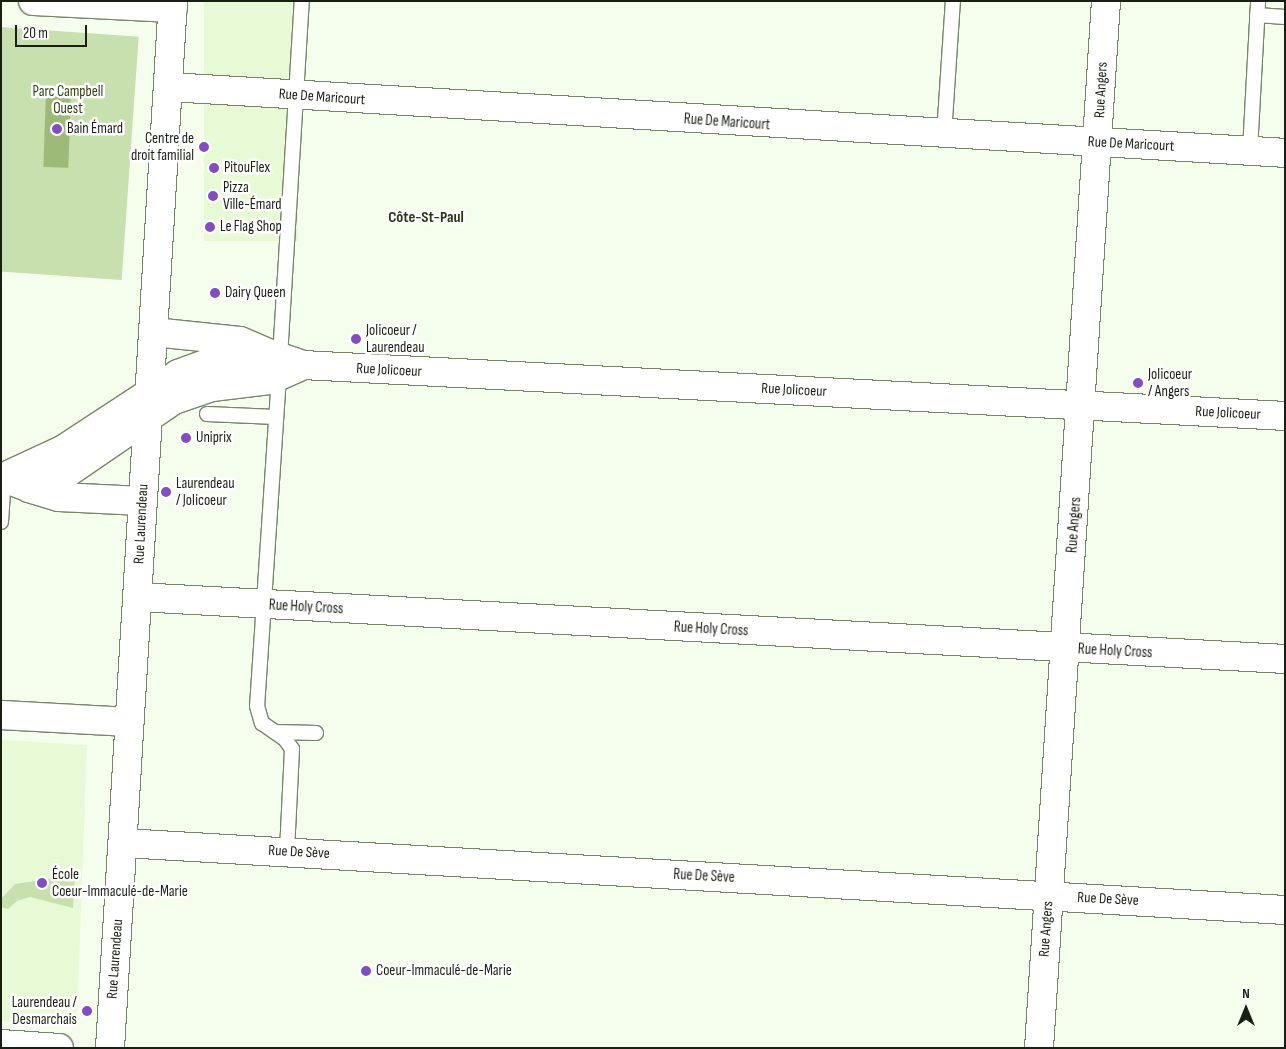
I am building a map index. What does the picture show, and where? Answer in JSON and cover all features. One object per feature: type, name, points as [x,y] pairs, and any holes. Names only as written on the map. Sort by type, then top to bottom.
[{"type":"street","name":"Rue Angers","points":[[1039,1048],[1048,896],[1067,648],[1106,1]]},
{"type":"street","points":[[40,2],[173,5]]},
{"type":"street","name":"Rue Laurendeau","points":[[110,1048],[173,5]]},
{"type":"street","name":"Rue De Maricourt","points":[[169,87],[944,135],[1285,153]]},
{"type":"street","name":"Rue Jolicoeur","points":[[153,332],[240,341],[283,363]]},
{"type":"street","name":"Rue Jolicoeur","points":[[2,477],[148,406],[174,400],[283,363],[1285,416]]},
{"type":"street","name":"Rue Jolicoeur","points":[[29,488],[60,478],[148,406]]},
{"type":"street","points":[[2,477],[59,497],[142,501]]},
{"type":"street","name":"Rue Holy Cross","points":[[137,597],[1285,659]]},
{"type":"street","points":[[1,715],[129,722]]},
{"type":"street","name":"Rue De Sève","points":[[123,843],[1285,910]]},
{"type":"street","points":[[1,1044],[59,1048]]},
{"type":"lane","points":[[287,851],[292,749],[285,739],[262,723],[257,706],[262,604],[276,417],[283,363],[295,96],[302,1]]},
{"type":"lane","points":[[944,135],[953,1]]},
{"type":"lane","points":[[1250,151],[1257,8],[1285,17]]},
{"type":"lane","points":[[207,414],[276,417]]},
{"type":"lane","points":[[1,522],[2,477]]},
{"type":"lane","points":[[275,732],[316,733]]},
{"type":"shaded area","points":[[204,1],[298,1],[298,241],[204,241]]},
{"type":"shaded area","name":"Bain Émard","points":[[46,91],[71,92],[68,168],[43,167]]},
{"type":"shaded area","name":"École Coeur-Immaculé-de-Marie","points":[[1,740],[87,745],[77,1020],[72,1025],[1,1021]]},
{"type":"green space","name":"Parc Campbell Ouest","points":[[1,27],[139,37],[122,280],[1,272]]},
{"type":"green space","points":[[75,875],[73,908],[30,897],[17,901],[8,909],[1,907],[1,899],[15,884]]},
{"type":"place","name":"Bain Émard","points":[[57,129]]},
{"type":"place","name":"Centre de droit familial","points":[[204,147]]},
{"type":"place","name":"PitouFlex","points":[[214,168]]},
{"type":"place","name":"Pizza Ville-Émard","points":[[213,196]]},
{"type":"place","name":"Le Flag Shop","points":[[210,227]]},
{"type":"place","name":"Dairy Queen","points":[[215,293]]},
{"type":"place","name":"Jolicoeur / Laurendeau","points":[[356,339]]},
{"type":"place","name":"Jolicoeur / Angers","points":[[1138,383]]},
{"type":"place","name":"Uniprix","points":[[186,438]]},
{"type":"place","name":"Laurendeau / Jolicoeur","points":[[166,492]]},
{"type":"place","name":"École Coeur-Immaculé-de-Marie","points":[[42,883]]},
{"type":"place","name":"Coeur-Immaculé-de-Marie","points":[[366,971]]},
{"type":"place","name":"Laurendeau / Desmarchais","points":[[87,1011]]},
{"type":"district","name":"Côte-St-Paul","points":[[426,218]]}]
